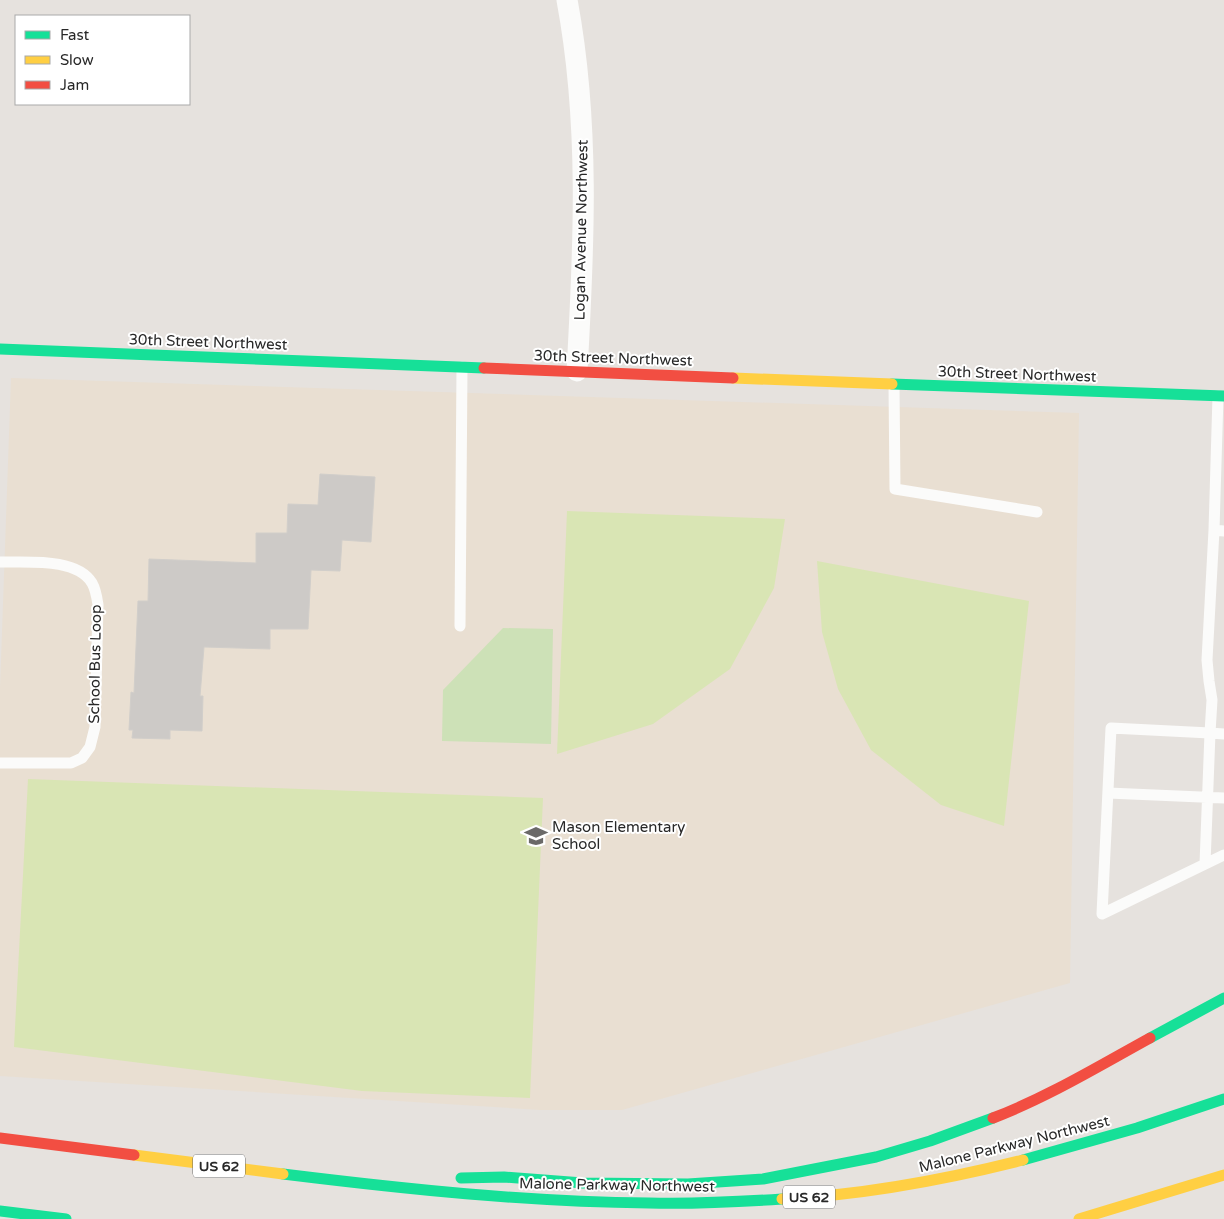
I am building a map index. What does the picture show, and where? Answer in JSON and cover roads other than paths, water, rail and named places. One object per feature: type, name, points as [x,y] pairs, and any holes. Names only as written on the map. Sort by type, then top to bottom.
[{"type":"main road","name":"30th Street Northwest","points":[[0,349],[577,370],[894,385],[1221,396]]},
{"type":"main road","points":[[450,1178],[688,1184],[763,1179],[876,1157],[930,1141],[1025,1105],[1224,998]]},
{"type":"main road","name":"Malone Parkway Northwest","points":[[0,1138],[445,1193],[630,1203],[728,1202],[869,1191],[941,1179],[1098,1140],[1224,1100]]},
{"type":"main road","points":[[1079,1219],[1224,1175]]},
{"type":"main road","points":[[382,1186],[430,1179]]},
{"type":"main road","points":[[0,1211],[61,1218]]},
{"type":"street","name":"Logan Avenue Northwest","points":[[567,0],[572,26],[580,98],[584,185],[584,256],[577,370]]},
{"type":"lane","points":[[460,626],[462,367]]},
{"type":"lane","points":[[894,385],[895,489],[1037,512]]},
{"type":"lane","points":[[1205,864],[1212,700],[1207,660],[1219,530],[1221,396]]},
{"type":"lane","name":"School Bus Loop","points":[[0,562],[58,564],[80,571],[92,582],[96,590],[98,606],[94,727],[90,747],[82,758],[71,763],[0,763]]},
{"type":"lane","points":[[1224,734],[1111,728],[1102,914],[1224,855]]},
{"type":"lane","points":[[1108,793],[1224,798]]},
{"type":"place","name":"Mason Elementary School","points":[[536,836]]}]
